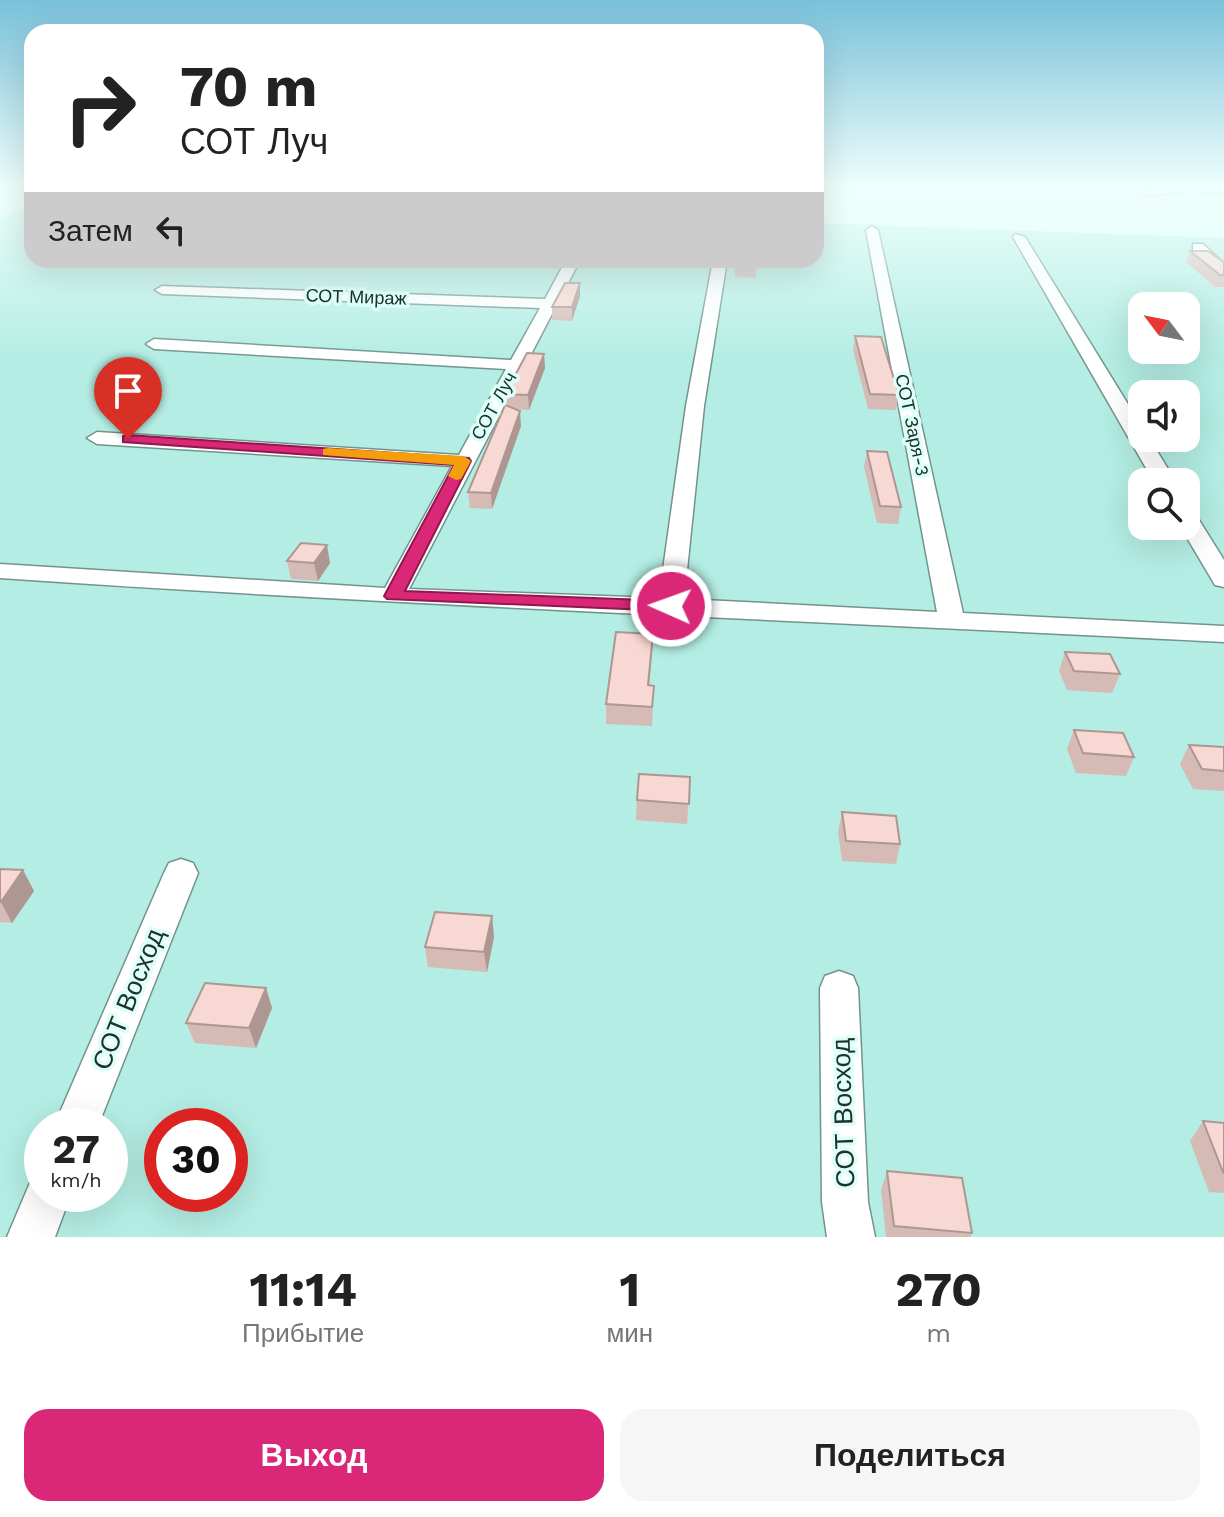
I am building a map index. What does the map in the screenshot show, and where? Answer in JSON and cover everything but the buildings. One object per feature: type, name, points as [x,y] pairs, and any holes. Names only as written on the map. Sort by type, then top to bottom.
[{"type":"street","name":"СОТ Заря-3","points":[[875,246],[952,620]]},
{"type":"street","points":[[1024,246],[1157,468]]},
{"type":"street","points":[[1198,247],[1224,271]]},
{"type":"street","name":"СОТ Луч","points":[[393,596],[569,268]]},
{"type":"street","points":[[671,606],[695,406],[719,268]]},
{"type":"street","name":"СОТ Мираж","points":[[162,290],[550,304]]},
{"type":"street","points":[[154,344],[517,365]]},
{"type":"street","points":[[97,438],[464,461]]},
{"type":"street","points":[[1200,540],[1224,580]]},
{"type":"street","points":[[0,571],[393,596],[671,606],[1224,634]]},
{"type":"street","name":"СОТ Восход","points":[[83,1108],[181,873]]},
{"type":"street","name":"СОТ Восход","points":[[839,988],[845,1202],[851,1237]]},
{"type":"street","points":[[31,1237],[41,1212]]},
{"type":"shaded area","points":[[0,246],[24,246],[24,268],[824,268],[824,246],[1224,246],[1224,1237],[0,1237]]},
{"type":"slow traffic","points":[[328,452],[464,461],[456,476]]},
{"type":"route","points":[[128,439],[464,461],[393,596],[671,606]]}]
